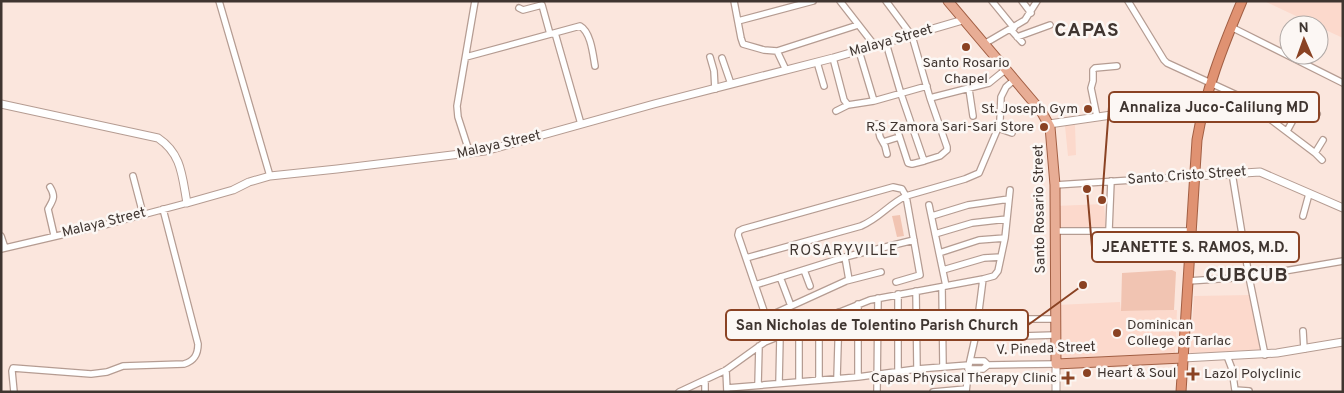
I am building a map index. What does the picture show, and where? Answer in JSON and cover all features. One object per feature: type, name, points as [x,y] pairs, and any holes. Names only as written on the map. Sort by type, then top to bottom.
[{"type":"highway","points":[[1181,392],[1197,140],[1202,108],[1210,83],[1242,1]]},
{"type":"main road","name":"Santo Rosario Street","points":[[948,1],[1041,110],[1050,124],[1055,185],[1056,364]]},
{"type":"main road","name":"V. Pineda Street","points":[[1056,364],[1184,358]]},
{"type":"street","points":[[220,1],[270,176]]},
{"type":"street","points":[[470,154],[458,117],[457,106],[475,1]]},
{"type":"street","points":[[734,1],[740,38],[743,44],[764,50],[777,51],[858,25]]},
{"type":"street","points":[[738,21],[813,1]]},
{"type":"street","points":[[840,1],[875,46]]},
{"type":"street","points":[[886,1],[912,36],[947,150],[940,156],[912,164],[908,163],[896,126]]},
{"type":"street","points":[[992,1],[1022,42]]},
{"type":"street","points":[[1022,1],[1031,13]]},
{"type":"street","points":[[984,44],[1025,20],[1037,1]]},
{"type":"street","points":[[1137,1],[1130,3],[1164,60],[1183,72],[1241,97],[1322,160]]},
{"type":"street","points":[[519,8],[523,10],[542,5],[553,33],[581,124]]},
{"type":"street","name":"Malaya Street","points":[[3,248],[108,224],[187,203],[233,190],[249,182],[270,176],[470,154],[859,51],[963,20]]},
{"type":"street","points":[[1017,37],[1050,25]]},
{"type":"street","points":[[466,57],[576,27],[584,27],[596,66]]},
{"type":"street","points":[[1231,27],[1343,83]]},
{"type":"street","points":[[886,43],[924,160]]},
{"type":"street","points":[[777,51],[786,70]]},
{"type":"street","points":[[859,51],[874,101]]},
{"type":"street","points":[[710,57],[714,71],[715,89]]},
{"type":"street","points":[[722,58],[731,84]]},
{"type":"street","points":[[833,58],[844,100],[848,106]]},
{"type":"street","points":[[817,62],[824,86]]},
{"type":"street","points":[[1097,117],[1090,88],[1093,80],[1092,70],[1095,68],[1117,66]]},
{"type":"street","points":[[930,98],[969,89],[994,80],[1006,70]]},
{"type":"street","points":[[746,258],[861,226],[873,221],[897,200],[979,173],[998,128],[1001,113],[1001,97],[1006,87],[1014,80]]},
{"type":"street","points":[[836,111],[848,106],[874,101],[927,86]]},
{"type":"street","points":[[969,89],[973,116]]},
{"type":"street","points":[[1,104],[158,138],[172,150],[177,158],[187,203]]},
{"type":"street","points":[[1050,124],[1181,105],[1202,108]]},
{"type":"street","points":[[1287,132],[1299,109],[1305,107],[1317,114]]},
{"type":"street","points":[[877,124],[880,138],[887,154]]},
{"type":"street","points":[[998,128],[1012,133]]},
{"type":"street","points":[[883,142],[899,137]]},
{"type":"street","points":[[1314,153],[1323,140]]},
{"type":"street","name":"Santo Cristo Street","points":[[1055,185],[1260,172],[1343,208]]},
{"type":"street","points":[[1232,173],[1264,355]]},
{"type":"street","points":[[134,176],[143,214]]},
{"type":"street","points":[[1109,230],[1111,181]]},
{"type":"street","points":[[50,187],[54,198],[48,209],[54,235]]},
{"type":"street","points":[[881,272],[849,280],[766,316],[738,235],[739,231],[893,187],[902,189],[906,196],[920,276],[896,282]]},
{"type":"street","points":[[679,392],[726,370],[759,346],[858,304],[898,294],[983,279],[997,274],[1005,238],[1010,190]]},
{"type":"street","points":[[1304,216],[1309,194]]},
{"type":"street","points":[[932,216],[968,205],[1009,199]]},
{"type":"street","points":[[929,205],[943,270],[943,367]]},
{"type":"street","points":[[14,392],[13,368],[91,374],[107,372],[124,366],[184,364],[191,362],[196,356],[198,344],[163,209]]},
{"type":"street","points":[[935,234],[972,223],[1007,219]]},
{"type":"street","points":[[1055,231],[1192,230]]},
{"type":"street","points":[[1,236],[3,248]]},
{"type":"street","points":[[939,253],[979,240],[1005,238]]},
{"type":"street","points":[[755,285],[845,257],[914,240]]},
{"type":"street","points":[[845,257],[849,280]]},
{"type":"street","points":[[943,270],[984,258],[1001,257]]},
{"type":"street","points":[[1188,281],[1249,277],[1343,261]]},
{"type":"street","points":[[804,270],[810,286]]},
{"type":"street","points":[[780,277],[791,306]]},
{"type":"street","points":[[933,392],[966,390],[983,279]]},
{"type":"street","points":[[916,291],[916,369]]},
{"type":"street","points":[[898,294],[898,372]]},
{"type":"street","points":[[877,392],[878,298]]},
{"type":"street","points":[[858,304],[858,377]]},
{"type":"street","points":[[837,378],[840,312]]},
{"type":"street","points":[[1027,319],[1055,319]]},
{"type":"street","points":[[819,380],[820,320]]},
{"type":"street","points":[[799,329],[799,382]]},
{"type":"street","points":[[1303,331],[1304,349]]},
{"type":"street","points":[[1022,336],[1055,335]]},
{"type":"street","points":[[779,383],[780,337]]},
{"type":"street","name":"V. Pineda Street","points":[[1184,358],[1264,355],[1343,342]]},
{"type":"street","points":[[758,385],[759,346]]},
{"type":"street","points":[[1227,356],[1232,370],[1235,390],[1248,391]]},
{"type":"street","name":"V. Pineda Street","points":[[727,390],[758,385],[969,365],[984,361],[988,365],[1056,364]]},
{"type":"street","name":"Santo Rosario Street","points":[[1056,364],[1056,392]]},
{"type":"street","points":[[726,370],[727,390]]},
{"type":"street","points":[[705,381],[705,392]]},
{"type":"shaded area","points":[[1264,1],[1343,1],[1343,38],[1329,32],[1329,15],[1294,15]]},
{"type":"shaded area","points":[[1075,125],[1076,155],[1068,156],[1065,126]]},
{"type":"shaded area","points":[[1104,204],[1106,228],[1056,228],[1055,206]]},
{"type":"shaded area","points":[[900,215],[904,236],[897,237],[892,216]]},
{"type":"shaded area","points":[[1129,235],[1160,235],[1161,255],[1155,255],[1155,262],[1129,263]]},
{"type":"shaded area","points":[[1172,270],[1176,272],[1174,310],[1121,311],[1122,273]]},
{"type":"shaded area","points":[[1251,295],[1263,351],[1190,353],[1194,296]]},
{"type":"shaded area","name":"Dominican College of Tarlac","points":[[1120,302],[1121,311],[1177,310],[1175,354],[1059,358],[1057,305]]},
{"type":"place","name":"Santo Rosario Chapel","points":[[966,47]]},
{"type":"place","name":"St. Joseph Gym","points":[[1088,109]]},
{"type":"place","name":"R.S Zamora Sari-Sari Store","points":[[1044,127]]},
{"type":"place","name":"JEANETTE S. RAMOS, M.D.","points":[[1087,189]]},
{"type":"place","name":"Annaliza Juco-Calilung MD","points":[[1102,200]]},
{"type":"place","name":"San Nicholas de Tolentino Parish Church","points":[[1083,285]]},
{"type":"place","name":"Dominican College of Tarlac","points":[[1117,333]]},
{"type":"place","name":"Heart & Soul","points":[[1087,373]]},
{"type":"place","name":"Lazol Polyclinic","points":[[1193,374]]},
{"type":"place","name":"Capas Physical Therapy Clinic","points":[[1068,378]]},
{"type":"district","name":"CAPAS","points":[[1087,31]]},
{"type":"district","name":"ROSARYVILLE","points":[[844,251]]},
{"type":"district","name":"CUBCUB","points":[[1247,276]]}]
